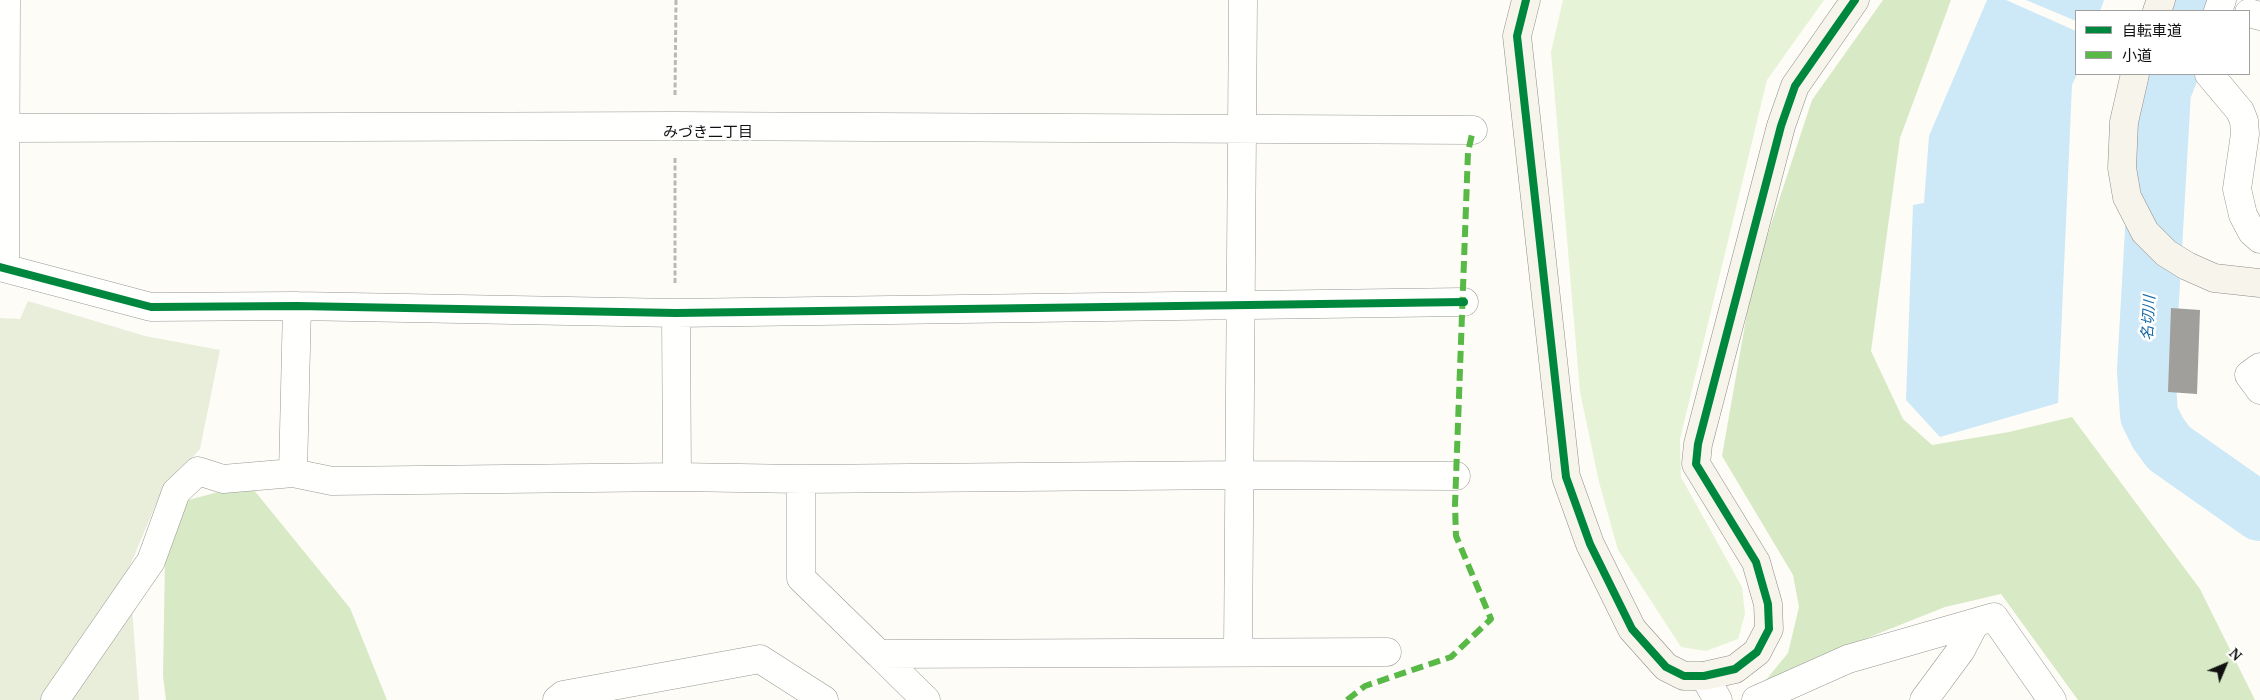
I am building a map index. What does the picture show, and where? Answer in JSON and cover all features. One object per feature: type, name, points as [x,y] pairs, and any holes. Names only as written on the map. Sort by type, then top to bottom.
[{"type":"street","points":[[6,0],[3,267],[151,307],[298,306],[676,313],[1464,302]]},
{"type":"street","points":[[1238,651],[1241,475],[1243,0]]},
{"type":"street","points":[[1526,0],[1517,36],[1566,477],[1590,544],[1632,629],[1666,667],[1684,676],[1704,676],[1735,669],[1757,652],[1769,629],[1768,604],[1756,562],[1696,464],[1698,444],[1781,126],[1795,86],[1855,0]]},
{"type":"street","points":[[2135,75],[2124,122],[2122,168],[2127,197],[2145,232],[2166,253],[2187,266],[2214,278],[2260,283]]},
{"type":"street","points":[[2210,75],[2240,111],[2244,121],[2245,134],[2237,188],[2243,215],[2252,232],[2260,239]]},
{"type":"street","points":[[6,128],[675,126],[1473,130]]},
{"type":"street","points":[[293,473],[298,306]]},
{"type":"street","points":[[676,313],[676,477]]},
{"type":"street","points":[[2260,367],[2249,375],[2260,390]]},
{"type":"street","points":[[54,700],[151,561],[176,492],[198,471],[223,479],[293,473],[332,481],[676,477],[801,479],[1241,475],[1456,476]]},
{"type":"street","points":[[801,479],[801,578],[926,700]]},
{"type":"street","points":[[1756,700],[1848,659],[1994,617],[2052,700]]},
{"type":"street","points":[[1924,700],[1961,650],[1975,623]]},
{"type":"street","points":[[878,654],[1238,651],[1387,652]]},
{"type":"street","points":[[557,700],[563,695],[760,659],[824,700]]},
{"type":"street","points":[[1704,676],[1718,700]]},
{"type":"green space","points":[[1563,0],[1824,0],[1767,80],[1680,439],[1681,477],[1742,587],[1745,614],[1738,639],[1706,651],[1681,647],[1618,550],[1599,482],[1580,392],[1551,52]]},
{"type":"green space","points":[[1883,0],[1951,0],[1900,138],[1871,351],[1903,419],[1932,445],[2009,432],[2072,417],[2200,589],[2255,700],[2078,700],[2001,594],[1945,607],[1832,652],[1761,686],[1788,653],[1799,607],[1793,575],[1722,456],[1753,279],[1812,100]]},
{"type":"green space","points":[[28,301],[145,336],[220,350],[200,449],[162,490],[129,568],[139,700],[0,700],[0,318],[20,319]]},
{"type":"green space","points":[[249,484],[350,608],[387,700],[166,700],[163,676],[165,559],[188,500]]},
{"type":"water","points":[[1987,0],[2006,0],[2075,31],[2075,75],[2077,75],[2072,85],[2058,403],[1940,437],[1906,400],[1913,205],[1924,203],[1929,136]]},
{"type":"water","points":[[2026,0],[2104,0],[2100,10],[2075,10],[2075,21]]},
{"type":"building","points":[[2171,308],[2200,310],[2197,394],[2168,392]]},
{"type":"waterway","name":"名切川","points":[[2194,10],[2198,0]]},
{"type":"waterway","name":"名切川","points":[[2169,75],[2162,91],[2146,370],[2149,415],[2158,433],[2169,448],[2260,512]]},
{"type":"marked path","points":[[1347,700],[1365,686],[1451,657],[1491,619],[1456,536],[1455,505],[1468,152],[1473,130]]},
{"type":"cycle path","points":[[1526,0],[1517,36],[1566,477],[1590,544],[1632,629],[1666,667],[1684,676],[1704,676],[1735,669],[1757,652],[1769,629],[1768,604],[1756,562],[1696,464],[1698,444],[1781,126],[1795,86],[1855,0]]},
{"type":"cycle path","points":[[0,267],[151,307],[297,306],[676,313],[1464,302]]},
{"type":"district","name":"みづき二丁目","points":[[708,133]]}]
